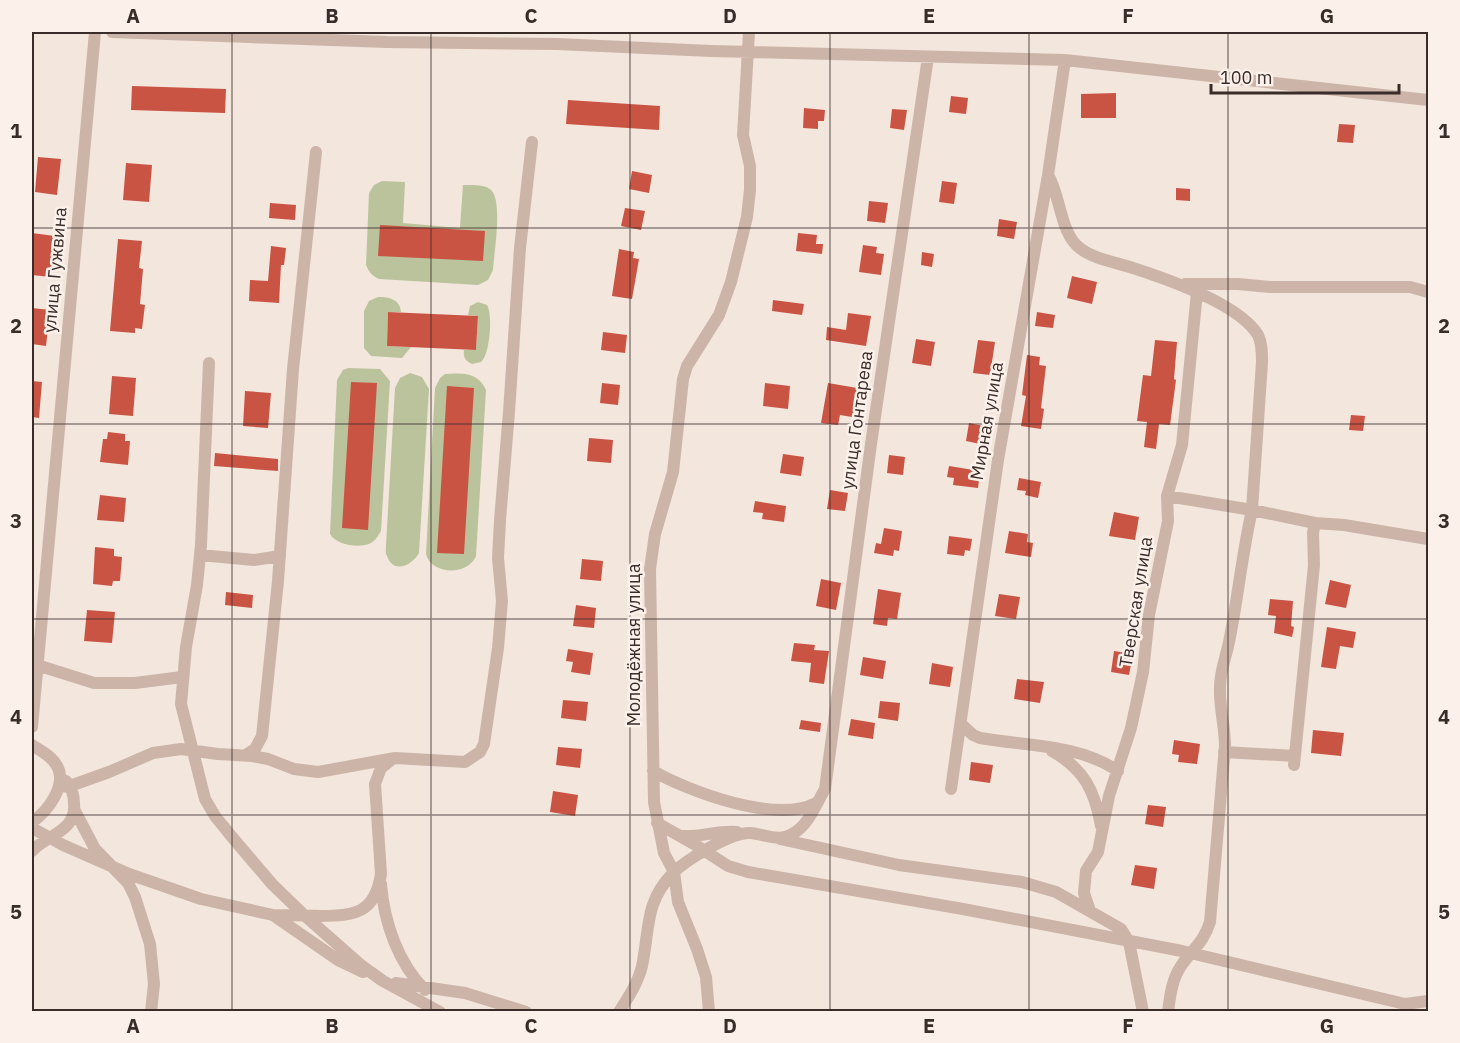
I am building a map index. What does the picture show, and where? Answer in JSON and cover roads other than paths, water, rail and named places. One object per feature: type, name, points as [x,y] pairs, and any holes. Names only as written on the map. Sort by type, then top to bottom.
[{"type":"street","name":"улица Гужвина","points":[[32,727],[95,32]]},
{"type":"street","points":[[112,32],[387,42],[556,44],[748,52],[1065,60],[1428,100]]},
{"type":"street","name":"Молодёжная улица","points":[[709,1011],[706,977],[698,949],[678,902],[674,872],[664,853],[657,823],[653,771],[650,569],[655,534],[673,472],[683,380],[687,366],[719,315],[731,282],[747,217],[750,166],[742,135],[750,32]]},
{"type":"street","name":"улица Гонтарева","points":[[817,802],[825,789],[871,444],[928,57]]},
{"type":"street","name":"Мирная улица","points":[[951,789],[998,460],[1048,175],[1065,60]]},
{"type":"street","points":[[32,822],[47,807],[63,783],[153,753],[181,749],[246,755],[268,759],[294,769],[318,772],[395,758],[465,762],[480,752],[484,744],[498,648],[502,601],[498,558],[500,520],[520,248],[532,142]]},
{"type":"street","points":[[246,755],[255,749],[262,736],[280,556],[293,369],[316,152]]},
{"type":"street","points":[[1048,175],[1054,185],[1069,237],[1080,249],[1099,258],[1133,267],[1197,292],[1228,308],[1241,318],[1258,334],[1261,342],[1262,362],[1252,510],[1229,643],[1220,673],[1225,727],[1224,752],[1210,922],[1205,936],[1181,966],[1175,979],[1168,1011]]},
{"type":"street","points":[[1176,284],[1410,287],[1428,292]]},
{"type":"street","name":"Тверская улица","points":[[1085,878],[1086,871],[1098,852],[1109,796],[1131,728],[1145,660],[1149,615],[1168,521],[1167,496],[1182,445],[1191,372],[1197,292]]},
{"type":"street","points":[[209,363],[200,555],[182,677],[181,704],[191,751],[205,799],[215,816],[272,884],[362,966],[383,981],[465,993],[526,1011]]},
{"type":"street","points":[[1167,496],[1316,523],[1344,525],[1428,539]]},
{"type":"street","points":[[1224,752],[1294,761],[1314,565],[1313,533],[1316,523]]},
{"type":"street","points":[[200,555],[254,560],[280,556]]},
{"type":"street","points":[[37,665],[94,683],[144,682],[182,677]]},
{"type":"street","points":[[961,724],[980,738],[1069,751],[1095,759],[1118,771]]},
{"type":"street","points":[[262,736],[269,755],[281,765]]},
{"type":"street","points":[[32,745],[57,766],[95,849],[128,883],[150,944],[154,984],[151,1011]]},
{"type":"street","points":[[1043,746],[1068,761],[1090,786],[1095,796],[1102,833]]},
{"type":"street","points":[[395,758],[381,768],[375,784],[382,895],[389,927],[406,964],[423,988],[448,1011]]},
{"type":"street","points":[[653,771],[680,786],[771,811],[805,808],[817,802]]},
{"type":"street","points":[[775,838],[787,837],[796,832],[807,821],[817,802]]},
{"type":"street","points":[[32,851],[67,826],[75,809]]},
{"type":"street","points":[[807,821],[810,837],[825,850]]},
{"type":"street","points":[[657,823],[670,832],[682,836],[699,837],[729,831],[747,832],[899,865],[1022,882],[1056,892],[1121,929],[1129,942],[1143,1011]]},
{"type":"street","points":[[32,828],[112,866],[201,899],[273,915],[344,916],[364,908],[375,896],[381,874]]},
{"type":"street","points":[[619,1011],[631,992],[641,969],[649,913],[658,892],[674,872],[704,851],[724,840],[747,832]]},
{"type":"street","points":[[682,836],[728,866],[748,872],[963,909],[1192,953],[1405,1004],[1428,1001]]},
{"type":"street","points":[[1056,892],[1070,890],[1085,878]]},
{"type":"street","points":[[1085,878],[1084,893],[1090,910]]},
{"type":"street","points":[[273,915],[338,960],[440,1011]]}]
